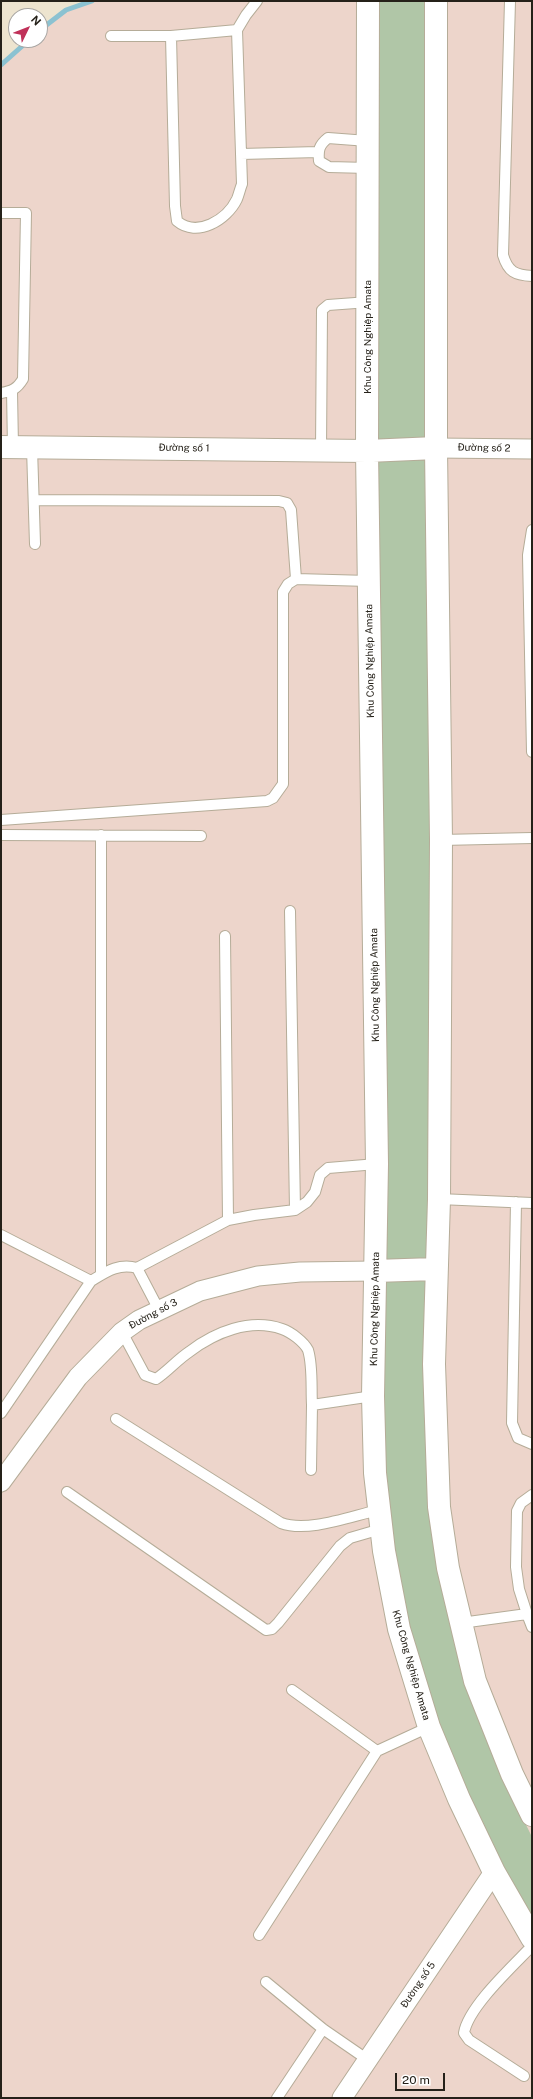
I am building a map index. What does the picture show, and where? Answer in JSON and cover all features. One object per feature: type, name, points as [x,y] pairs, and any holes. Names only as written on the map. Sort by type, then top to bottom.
[{"type":"street","name":"Khu Công Nghiệp Amata","points":[[368,1],[369,302],[367,451],[377,1164],[373,1396],[375,1473],[380,1519],[399,1629],[429,1727],[459,1799],[494,1872],[532,1938]]},
{"type":"street","points":[[436,1],[436,448],[441,840],[439,1199],[434,1364],[439,1507],[448,1568],[475,1682],[512,1774],[532,1815]]},
{"type":"street","name":"Đường số 1","points":[[15,448],[367,451],[436,448]]},
{"type":"street","name":"Đường số 2","points":[[436,448],[532,449]]},
{"type":"street","points":[[375,1271],[436,1269]]},
{"type":"street","name":"Đường số 3","points":[[1,1482],[78,1377],[122,1332],[158,1310],[200,1291],[258,1276],[300,1272],[375,1271]]},
{"type":"street","name":"Đường số 5","points":[[342,2098],[494,1872]]},
{"type":"lane","points":[[171,36],[175,206],[177,221],[184,227],[190,228],[206,226],[219,219],[230,209],[237,199],[242,184],[237,30],[257,1]]},
{"type":"lane","points":[[510,1],[503,255],[507,267],[520,276],[532,276]]},
{"type":"lane","points":[[111,36],[171,36],[237,30]]},
{"type":"lane","points":[[368,141],[328,138],[321,144],[318,152],[319,161],[329,167],[368,168]]},
{"type":"lane","points":[[241,154],[318,152]]},
{"type":"lane","points":[[1,213],[26,213],[23,379],[19,387],[12,391],[1,393]]},
{"type":"lane","points":[[321,450],[322,310],[328,305],[369,302]]},
{"type":"lane","points":[[12,391],[15,448],[34,500],[35,544]]},
{"type":"lane","points":[[34,500],[279,500],[286,503],[291,510],[296,578]]},
{"type":"lane","points":[[532,530],[528,555],[532,752]]},
{"type":"lane","points":[[1,820],[267,801],[273,798],[283,784],[283,592],[288,584],[296,578],[369,581]]},
{"type":"lane","points":[[1,835],[201,836]]},
{"type":"lane","points":[[101,835],[101,1275]]},
{"type":"lane","points":[[441,840],[532,838]]},
{"type":"lane","points":[[290,911],[295,1210]]},
{"type":"lane","points":[[225,936],[228,1220]]},
{"type":"lane","points":[[1,1413],[91,1281],[112,1268],[126,1265],[136,1268],[228,1220],[295,1210],[307,1202],[315,1192],[320,1175],[328,1168],[377,1164]]},
{"type":"lane","points":[[439,1199],[532,1203]]},
{"type":"lane","points":[[516,1202],[512,1423],[518,1438],[532,1444]]},
{"type":"lane","points":[[1,1235],[91,1281]]},
{"type":"lane","points":[[136,1268],[158,1310]]},
{"type":"lane","points":[[122,1332],[145,1375],[156,1379],[189,1351],[226,1331],[248,1325],[262,1324],[286,1331],[307,1348],[310,1358],[312,1404],[311,1470]]},
{"type":"lane","points":[[312,1404],[373,1396]]},
{"type":"lane","points":[[116,1419],[281,1523],[292,1527],[306,1527],[380,1519]]},
{"type":"lane","points":[[67,1492],[266,1630],[272,1629],[278,1623],[340,1546],[380,1519]]},
{"type":"lane","points":[[532,1495],[521,1503],[517,1511],[516,1568],[519,1589],[532,1627]]},
{"type":"lane","points":[[461,1623],[527,1614]]},
{"type":"lane","points":[[292,1690],[377,1752]]},
{"type":"lane","points":[[259,1935],[377,1752],[429,1727]]},
{"type":"lane","points":[[524,2076],[469,2040],[464,2033],[465,2023],[481,2002],[532,1946]]},
{"type":"lane","points":[[266,1982],[323,2029],[368,2060]]},
{"type":"lane","points":[[277,2098],[323,2029]]},
{"type":"shaded area","points":[[92,1],[532,1],[532,2098],[1,2098],[1,65],[20,48],[48,48],[48,23],[66,10]]},
{"type":"green space","points":[[377,1],[427,1],[426,443],[377,445]]},
{"type":"green space","points":[[426,454],[432,841],[429,1200],[426,1264],[385,1265],[377,456]]},
{"type":"green space","points":[[426,1275],[427,1457],[503,1778],[532,1837],[532,1918],[503,1866],[477,1813],[453,1759],[432,1704],[414,1647],[401,1590],[391,1531],[385,1472],[383,1423],[385,1276]]},
{"type":"waterway","points":[[48,24],[66,10],[92,1]]},
{"type":"waterway","points":[[1,65],[20,48]]}]
